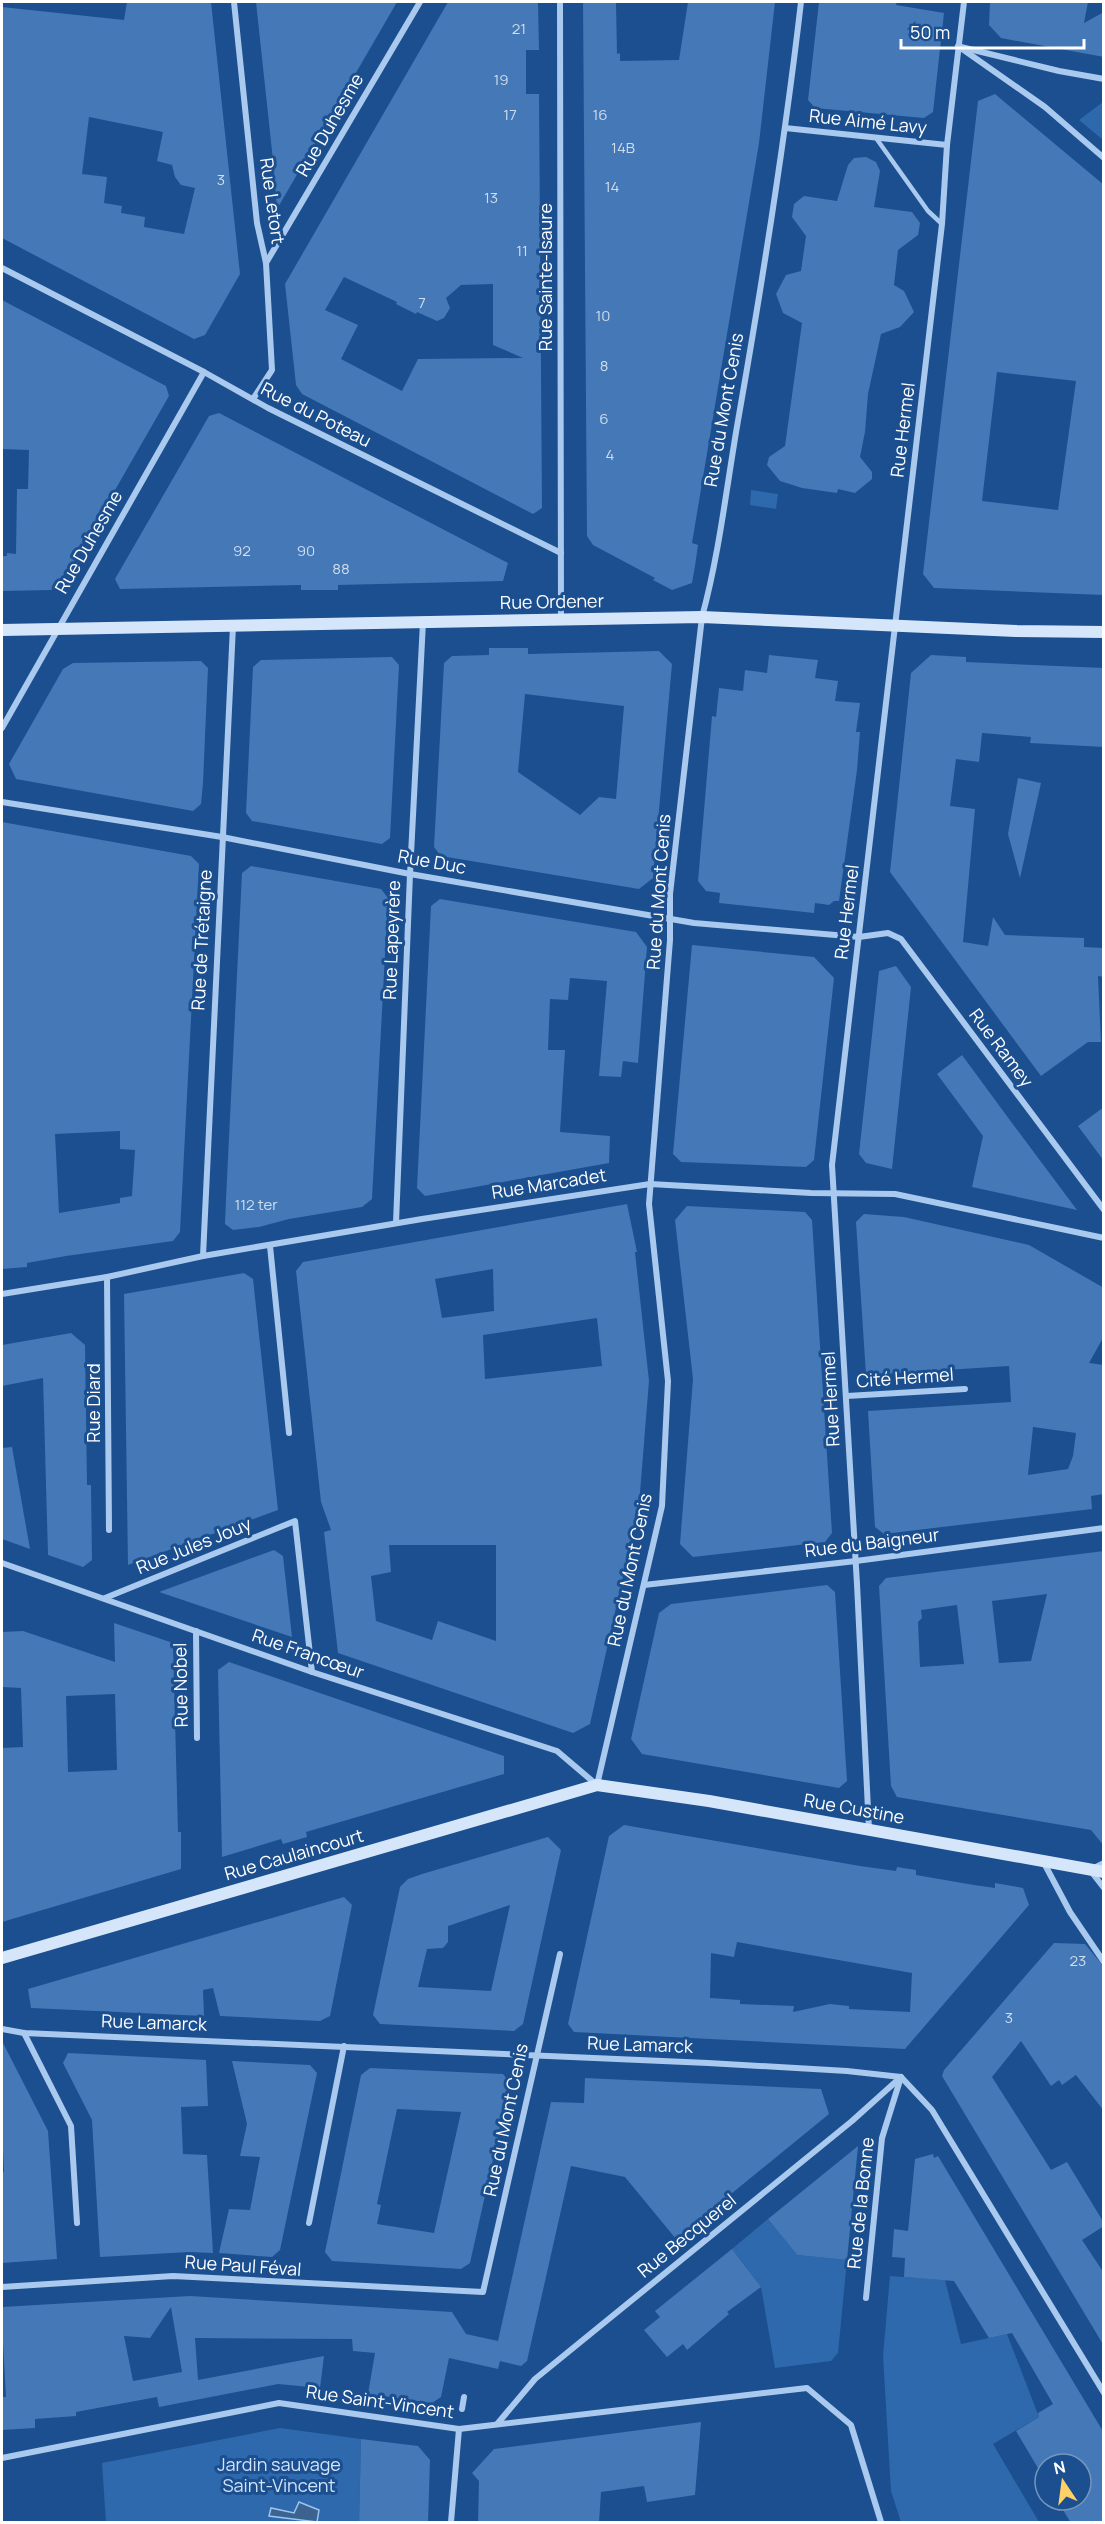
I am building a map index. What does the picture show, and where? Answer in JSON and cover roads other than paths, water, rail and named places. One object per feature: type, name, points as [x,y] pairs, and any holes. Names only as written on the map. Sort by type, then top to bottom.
[{"type":"street","name":"Rue Letort","points":[[234,2],[257,223],[266,263],[272,370],[253,399]]},
{"type":"street","name":"Rue Duhesme","points":[[266,263],[420,2]]},
{"type":"street","name":"Rue Sainte-Isaure","points":[[560,2],[561,553]]},
{"type":"street","name":"Rue du Mont Cenis","points":[[597,1785],[662,1506],[668,1381],[649,1204],[657,1125],[670,894],[702,617],[712,579],[785,129],[801,2]]},
{"type":"street","name":"Rue Hermel","points":[[869,1830],[847,1396],[832,1165],[942,224],[947,145],[964,2]]},
{"type":"street","points":[[958,46],[1059,71],[1104,79]]},
{"type":"street","points":[[958,46],[1045,107],[1104,158]]},
{"type":"street","name":"Rue Aimé Lavy","points":[[785,129],[947,145]]},
{"type":"street","name":"Rue du Poteau","points":[[2,268],[253,399],[561,553]]},
{"type":"street","name":"Rue Duhesme","points":[[2,728],[56,629],[204,372]]},
{"type":"street","points":[[561,553],[561,619]]},
{"type":"street","name":"Rue Ordener","points":[[2,630],[702,617],[1016,631],[1104,632]]},
{"type":"street","name":"Rue Lapeyrère","points":[[396,1223],[423,622]]},
{"type":"street","name":"Rue de Trétaigne","points":[[203,1256],[233,626]]},
{"type":"street","name":"Rue Duc","points":[[2,802],[222,837],[410,874],[694,923],[859,937]]},
{"type":"street","name":"Rue Ramey","points":[[859,937],[888,933],[901,939],[1104,1210]]},
{"type":"street","name":"Rue Marcadet","points":[[2,1294],[108,1277],[203,1256],[396,1223],[650,1184],[833,1194],[895,1194],[1104,1239]]},
{"type":"street","points":[[270,1246],[289,1433]]},
{"type":"street","name":"Rue Diard","points":[[108,1277],[110,1530]]},
{"type":"street","name":"Cité Hermel","points":[[847,1396],[965,1389]]},
{"type":"street","name":"Rue Jules Jouy","points":[[104,1598],[295,1521],[312,1672]]},
{"type":"street","name":"Rue du Baigneur","points":[[644,1585],[856,1561],[1104,1528]]},
{"type":"street","name":"Rue Francœur","points":[[2,1563],[312,1672],[556,1751],[597,1785]]},
{"type":"street","name":"Rue Nobel","points":[[196,1631],[197,1738]]},
{"type":"street","name":"Rue Custine","points":[[597,1785],[709,1801],[1104,1872]]},
{"type":"street","name":"Rue Caulaincourt","points":[[2,1958],[597,1785]]},
{"type":"street","points":[[1043,1861],[1070,1912],[1104,1962]]},
{"type":"street","points":[[1104,1863],[1090,1870],[1104,1888]]},
{"type":"street","name":"Rue du Mont Cenis","points":[[483,2292],[560,1954]]},
{"type":"street","name":"Rue Lamarck","points":[[2,2029],[24,2033],[812,2069],[902,2077]]},
{"type":"street","points":[[24,2033],[71,2126],[77,2223]]},
{"type":"street","points":[[309,2223],[344,2046]]},
{"type":"street","points":[[902,2077],[932,2110],[1104,2393]]},
{"type":"street","name":"Rue de la Bonne","points":[[866,2298],[882,2138],[902,2077]]},
{"type":"street","name":"Rue Becquerel","points":[[497,2424],[535,2379],[852,2121],[902,2077]]},
{"type":"street","name":"Rue Paul Féval","points":[[2,2287],[173,2276],[483,2292]]},
{"type":"street","name":"Rue Saint-Vincent","points":[[2,2458],[279,2403],[459,2429],[807,2388],[851,2426],[881,2523]]},
{"type":"street","points":[[462,2409],[464,2397]]},
{"type":"street","points":[[451,2523],[459,2429]]},
{"type":"lane","points":[[876,138],[928,211],[942,224]]},
{"type":"park label","name":"Jardin sauvage Saint-Vincent","points":[[279,2475]]}]
